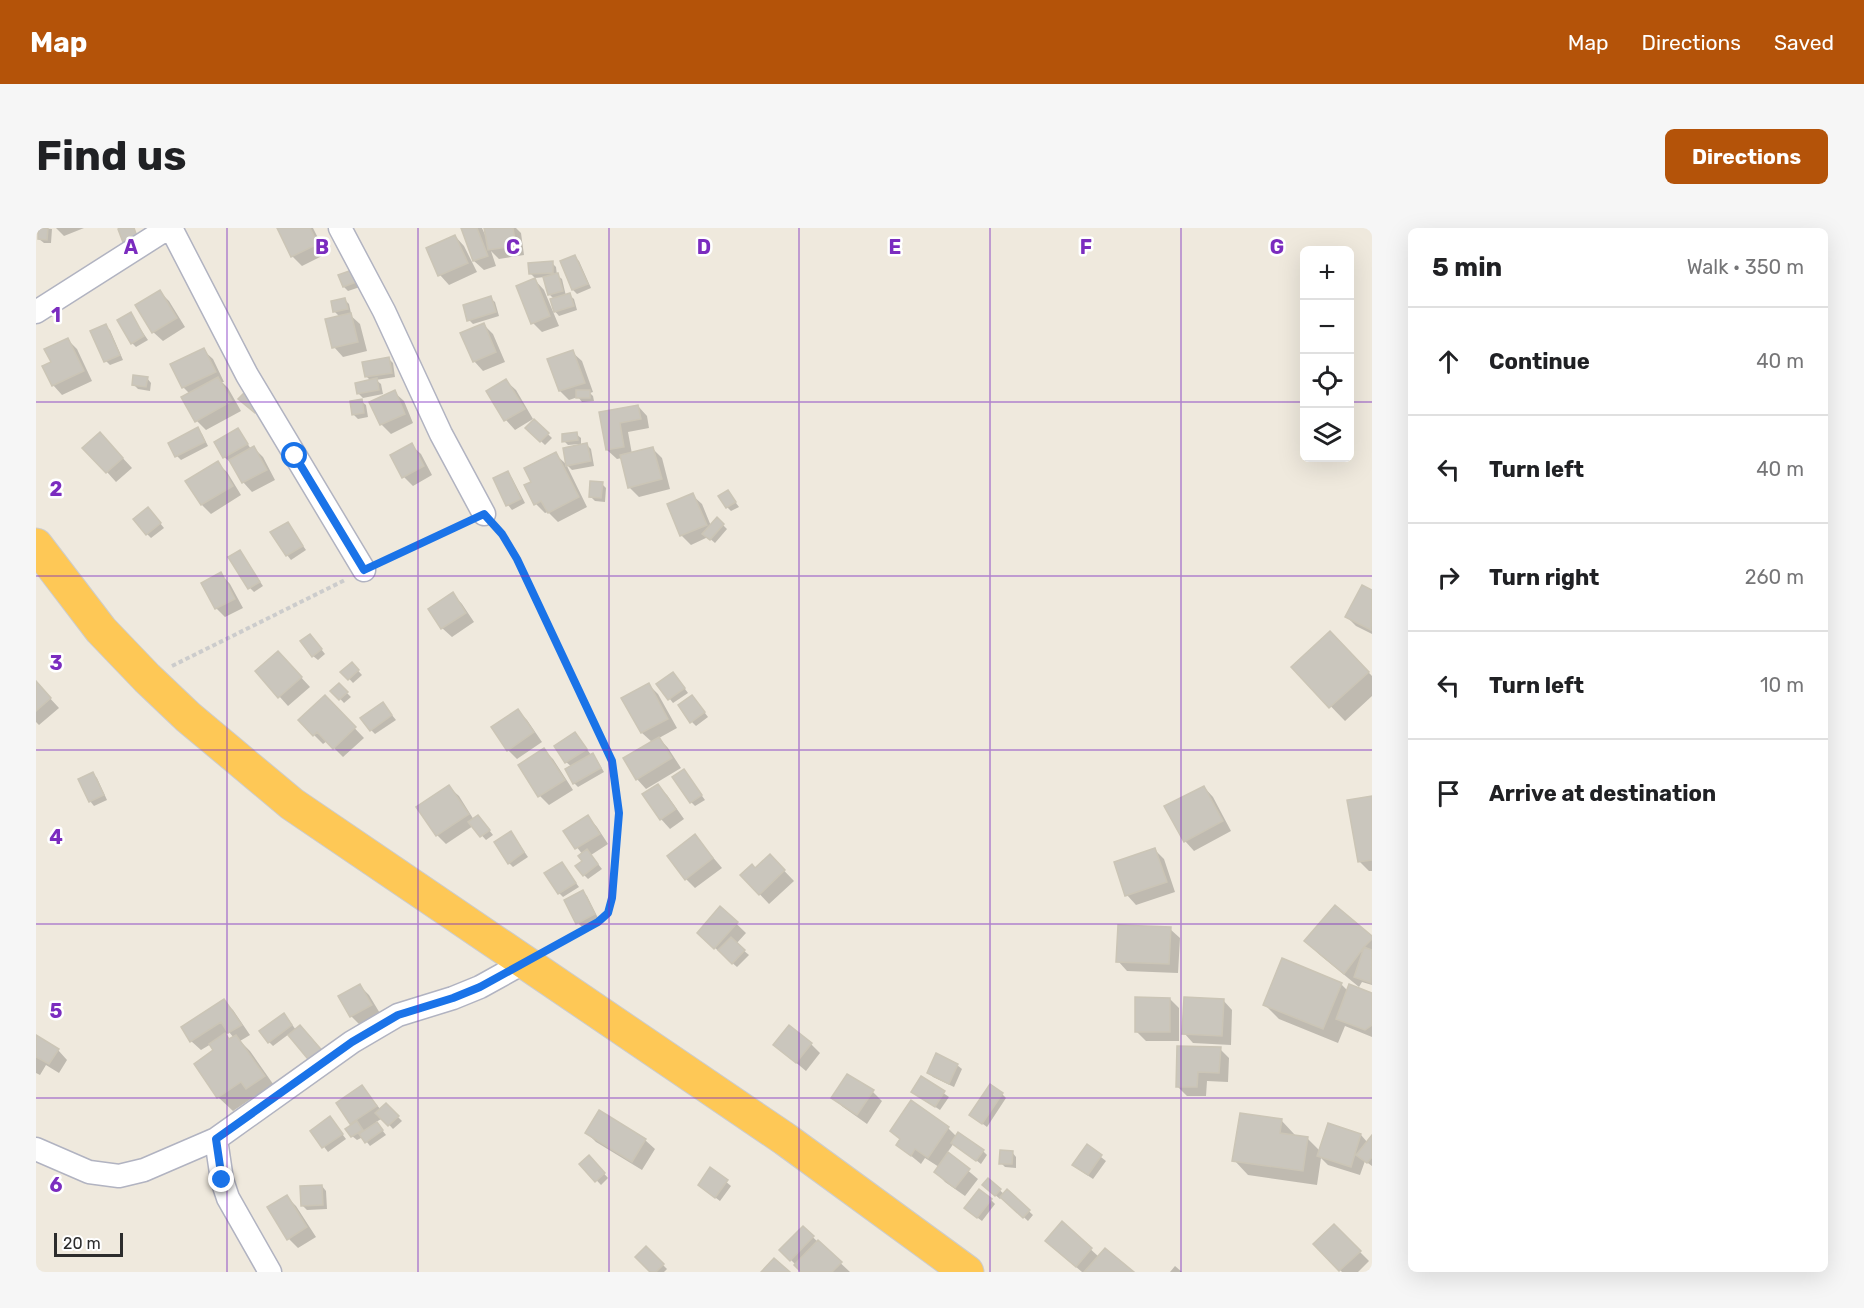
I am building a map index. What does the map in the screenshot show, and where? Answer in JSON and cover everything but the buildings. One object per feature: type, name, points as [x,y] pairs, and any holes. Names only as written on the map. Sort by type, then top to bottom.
[{"type":"highway","points":[[36,545],[101,630],[147,678],[188,717],[292,804],[786,1139],[967,1272]]},
{"type":"street","points":[[36,312],[170,228],[247,375],[364,570]]},
{"type":"street","points":[[340,228],[384,311],[441,434],[484,514]]},
{"type":"street","points":[[36,1149],[89,1172],[119,1176],[144,1170],[216,1139],[352,1042],[398,1015],[480,987],[525,962]]},
{"type":"street","points":[[216,1139],[222,1180],[228,1198],[270,1272]]},
{"type":"path","points":[[147,678],[364,570],[484,514],[502,534],[527,580],[612,761],[618,799],[619,813],[612,898],[608,913],[598,922],[525,962]]},
{"type":"route","points":[[222,1180],[216,1139],[352,1042],[398,1015],[480,987],[598,922],[608,913],[612,898],[619,813],[612,761],[517,559],[502,534],[484,514],[364,570],[295,456]]}]
